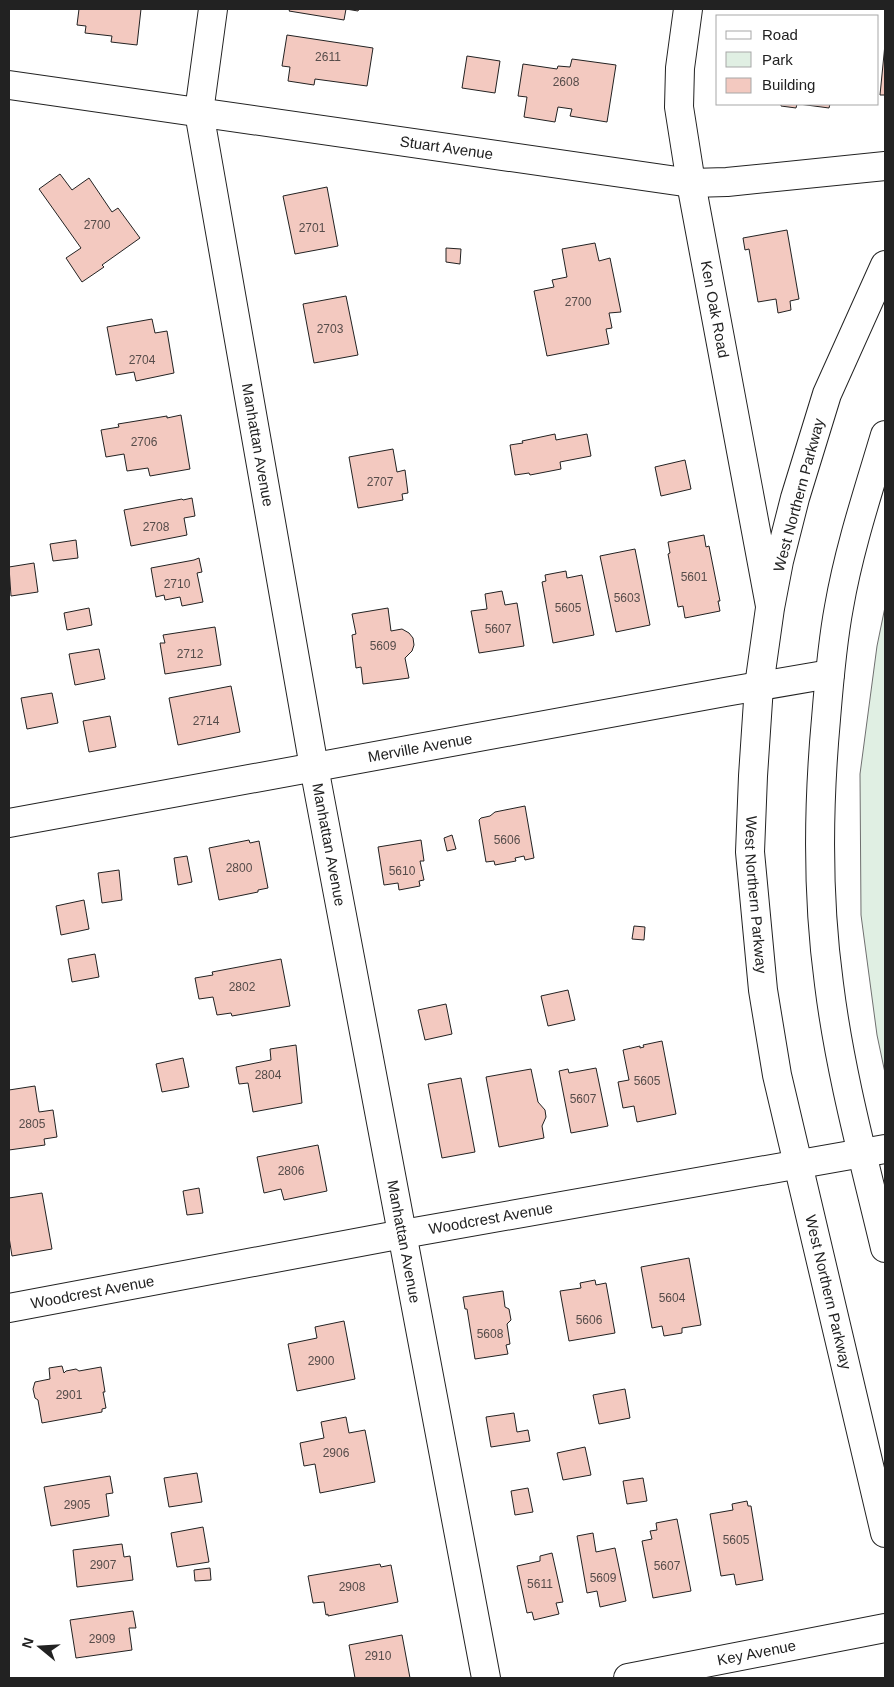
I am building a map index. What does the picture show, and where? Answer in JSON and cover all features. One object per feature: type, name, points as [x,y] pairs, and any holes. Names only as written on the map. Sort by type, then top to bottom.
[{"type":"street","name":"Manhattan Avenue","points":[[213,9],[199,112],[314,767],[486,1678]]},
{"type":"street","name":"Ken Oak Road","points":[[688,9],[678,90],[679,107],[691,183],[770,608]]},
{"type":"street","name":"Stuart Avenue","points":[[9,85],[691,183],[727,182],[885,166]]},
{"type":"street","name":"West Northern Parkway","points":[[885,265],[827,394],[779,561],[759,686],[750,852],[763,990],[777,1075],[885,1533]]},
{"type":"street","points":[[885,435],[860,518],[839,607],[830,674],[820,780],[819,853],[822,922],[829,985],[844,1069],[874,1151],[885,1248]]},
{"type":"street","name":"Merville Avenue","points":[[9,823],[830,674]]},
{"type":"street","name":"Woodcrest Avenue","points":[[9,1308],[403,1234],[798,1166],[874,1151]]},
{"type":"street","name":"Key Avenue","points":[[628,1678],[885,1628]]},
{"type":"green space","points":[[885,607],[885,1073],[877,1035],[861,915],[860,774],[877,646]]},
{"type":"building","points":[[79,9],[141,9],[137,45],[111,42],[112,36],[85,33],[86,26],[77,25]]},
{"type":"building","points":[[290,9],[346,9],[344,20],[289,11]]},
{"type":"building","points":[[287,35],[373,48],[367,86],[315,79],[314,85],[288,81],[290,67],[282,66]]},
{"type":"building","points":[[885,44],[885,95],[880,95]]},
{"type":"building","points":[[467,56],[500,61],[495,93],[462,88]]},
{"type":"building","points":[[572,59],[616,65],[607,122],[570,116],[572,109],[558,107],[555,122],[524,117],[527,97],[518,96],[523,64],[557,69],[558,66],[570,67]]},
{"type":"building","points":[[781,105],[797,105],[796,108]]},
{"type":"building","points":[[806,105],[830,105],[829,108]]},
{"type":"building","points":[[60,174],[72,190],[89,178],[112,212],[118,208],[140,238],[82,282],[66,258],[81,248],[39,189]]},
{"type":"building","points":[[327,187],[338,246],[295,254],[283,196]]},
{"type":"building","points":[[787,230],[799,299],[790,301],[791,310],[778,313],[776,299],[758,302],[749,249],[745,250],[743,238]]},
{"type":"building","points":[[595,243],[599,261],[610,258],[621,312],[609,313],[612,328],[606,329],[609,344],[547,356],[534,291],[554,287],[552,280],[567,277],[562,249]]},
{"type":"building","points":[[446,248],[461,249],[460,264],[446,262]]},
{"type":"building","points":[[346,296],[358,355],[314,363],[303,304]]},
{"type":"building","points":[[152,319],[155,333],[167,331],[174,373],[136,381],[134,372],[116,375],[107,327]]},
{"type":"building","points":[[181,415],[190,469],[150,476],[148,468],[127,471],[124,454],[106,457],[101,430],[119,427],[118,424]]},
{"type":"building","points":[[555,434],[556,440],[587,434],[591,456],[560,462],[561,469],[530,475],[529,473],[515,475],[510,445]]},
{"type":"building","points":[[393,449],[397,472],[405,470],[408,493],[402,494],[403,500],[358,508],[349,457]]},
{"type":"building","points":[[685,460],[691,489],[661,496],[655,467]]},
{"type":"building","points":[[192,498],[195,516],[184,518],[187,535],[131,546],[124,510]]},
{"type":"building","points":[[704,535],[706,547],[709,546],[720,601],[718,601],[720,611],[685,618],[683,606],[678,607],[668,554],[670,553],[668,542]]},
{"type":"building","points":[[76,540],[78,558],[53,561],[50,544]]},
{"type":"building","points":[[635,549],[650,625],[616,632],[600,556]]},
{"type":"building","points":[[199,558],[202,572],[197,573],[203,602],[182,606],[180,597],[165,600],[164,595],[156,597],[151,568]]},
{"type":"building","points":[[34,563],[38,592],[11,596],[9,567]]},
{"type":"building","points":[[566,571],[567,578],[582,575],[594,635],[553,643],[542,582],[546,581],[545,575]]},
{"type":"building","points":[[502,591],[505,605],[517,603],[524,646],[479,653],[471,611],[487,609],[485,594]]},
{"type":"building","points":[[89,608],[92,625],[67,630],[64,613]]},
{"type":"building","points":[[388,608],[391,631],[402,629],[413,638],[414,645],[412,651],[405,658],[409,678],[363,684],[361,667],[356,668],[352,635],[356,634],[352,614]]},
{"type":"building","points":[[215,627],[221,665],[165,674],[160,643],[165,643],[163,635]]},
{"type":"building","points":[[99,649],[105,679],[75,685],[69,654]]},
{"type":"building","points":[[231,686],[240,732],[178,745],[169,698]]},
{"type":"building","points":[[52,693],[58,723],[27,729],[21,698]]},
{"type":"building","points":[[110,716],[116,747],[89,752],[83,721]]},
{"type":"building","points":[[525,806],[534,858],[525,860],[524,856],[515,858],[516,861],[495,865],[494,861],[486,862],[479,820],[495,812]]},
{"type":"building","points":[[452,835],[456,849],[447,851],[444,838]]},
{"type":"building","points":[[249,840],[250,843],[259,841],[268,888],[258,890],[258,892],[219,900],[209,848]]},
{"type":"building","points":[[421,840],[424,861],[420,861],[424,880],[419,881],[420,886],[399,890],[398,883],[384,885],[378,847]]},
{"type":"building","points":[[187,856],[192,882],[178,885],[174,858]]},
{"type":"building","points":[[119,870],[122,900],[102,903],[98,873]]},
{"type":"building","points":[[84,900],[89,929],[61,935],[56,906]]},
{"type":"building","points":[[634,926],[645,927],[644,940],[632,939]]},
{"type":"building","points":[[95,954],[99,977],[72,982],[68,959]]},
{"type":"building","points":[[281,959],[290,1006],[232,1016],[231,1013],[217,1015],[213,997],[199,999],[195,978],[213,975],[212,972]]},
{"type":"building","points":[[568,990],[575,1020],[548,1026],[541,996]]},
{"type":"building","points":[[446,1004],[452,1034],[425,1040],[418,1010]]},
{"type":"building","points":[[662,1041],[676,1114],[637,1122],[634,1106],[623,1108],[618,1082],[629,1080],[623,1050],[640,1046],[640,1048],[644,1047],[643,1045]]},
{"type":"building","points":[[296,1045],[302,1103],[253,1112],[248,1083],[239,1084],[236,1067],[271,1060],[270,1049]]},
{"type":"building","points":[[183,1058],[189,1087],[162,1092],[156,1064]]},
{"type":"building","points":[[596,1068],[608,1126],[571,1133],[559,1071],[568,1069],[569,1073]]},
{"type":"building","points":[[531,1069],[538,1102],[545,1110],[546,1117],[542,1126],[544,1138],[499,1147],[486,1077]]},
{"type":"building","points":[[461,1078],[475,1152],[442,1158],[428,1084]]},
{"type":"building","points":[[35,1086],[39,1112],[53,1110],[57,1137],[44,1139],[45,1145],[9,1150],[9,1090]]},
{"type":"building","points":[[318,1145],[327,1191],[284,1200],[281,1189],[264,1193],[257,1157]]},
{"type":"building","points":[[199,1188],[203,1213],[187,1215],[183,1191]]},
{"type":"building","points":[[42,1193],[52,1249],[12,1256],[9,1237],[9,1198]]},
{"type":"building","points":[[689,1258],[701,1325],[682,1328],[682,1333],[664,1336],[662,1326],[652,1328],[641,1267]]},
{"type":"building","points":[[595,1280],[596,1285],[606,1283],[615,1333],[569,1341],[560,1291],[581,1288],[580,1283]]},
{"type":"building","points":[[503,1291],[505,1307],[509,1309],[511,1320],[507,1324],[510,1344],[506,1345],[508,1354],[475,1359],[467,1309],[465,1309],[463,1297]]},
{"type":"building","points":[[344,1321],[355,1379],[297,1391],[288,1344],[317,1338],[315,1327]]},
{"type":"building","points":[[62,1366],[64,1373],[76,1369],[79,1371],[101,1367],[106,1408],[102,1409],[102,1412],[42,1423],[38,1400],[35,1398],[33,1389],[35,1382],[50,1379],[49,1368]]},
{"type":"building","points":[[625,1389],[630,1418],[599,1424],[593,1395]]},
{"type":"building","points":[[514,1413],[517,1432],[528,1430],[530,1441],[491,1447],[486,1417]]},
{"type":"building","points":[[346,1417],[349,1433],[365,1430],[375,1482],[320,1493],[315,1464],[304,1466],[300,1443],[324,1438],[321,1422]]},
{"type":"building","points":[[585,1447],[591,1475],[563,1480],[557,1453]]},
{"type":"building","points":[[197,1473],[202,1502],[169,1507],[164,1478]]},
{"type":"building","points":[[110,1476],[113,1493],[106,1494],[109,1516],[51,1526],[44,1487]]},
{"type":"building","points":[[643,1478],[647,1501],[627,1504],[623,1481]]},
{"type":"building","points":[[528,1488],[533,1512],[515,1515],[511,1491]]},
{"type":"building","points":[[747,1501],[748,1506],[751,1506],[763,1580],[736,1585],[734,1574],[721,1576],[710,1514],[733,1510],[732,1504]]},
{"type":"building","points":[[677,1519],[691,1591],[653,1598],[642,1541],[652,1539],[650,1531],[657,1530],[656,1523]]},
{"type":"building","points":[[203,1527],[209,1562],[177,1567],[171,1533]]},
{"type":"building","points":[[593,1533],[596,1552],[615,1548],[626,1601],[600,1607],[597,1591],[587,1593],[577,1536]]},
{"type":"building","points":[[122,1544],[124,1557],[130,1556],[133,1580],[77,1587],[73,1550]]},
{"type":"building","points":[[552,1553],[563,1602],[556,1603],[559,1614],[534,1620],[532,1612],[527,1613],[517,1566],[540,1561],[540,1556]]},
{"type":"building","points":[[380,1564],[381,1567],[391,1565],[398,1602],[328,1616],[328,1614],[326,1615],[324,1602],[313,1603],[308,1576]]},
{"type":"building","points":[[210,1568],[211,1580],[195,1581],[194,1570]]},
{"type":"building","points":[[133,1611],[136,1628],[129,1628],[132,1650],[76,1658],[70,1620]]},
{"type":"building","points":[[402,1635],[410,1678],[355,1678],[349,1645]]}]
